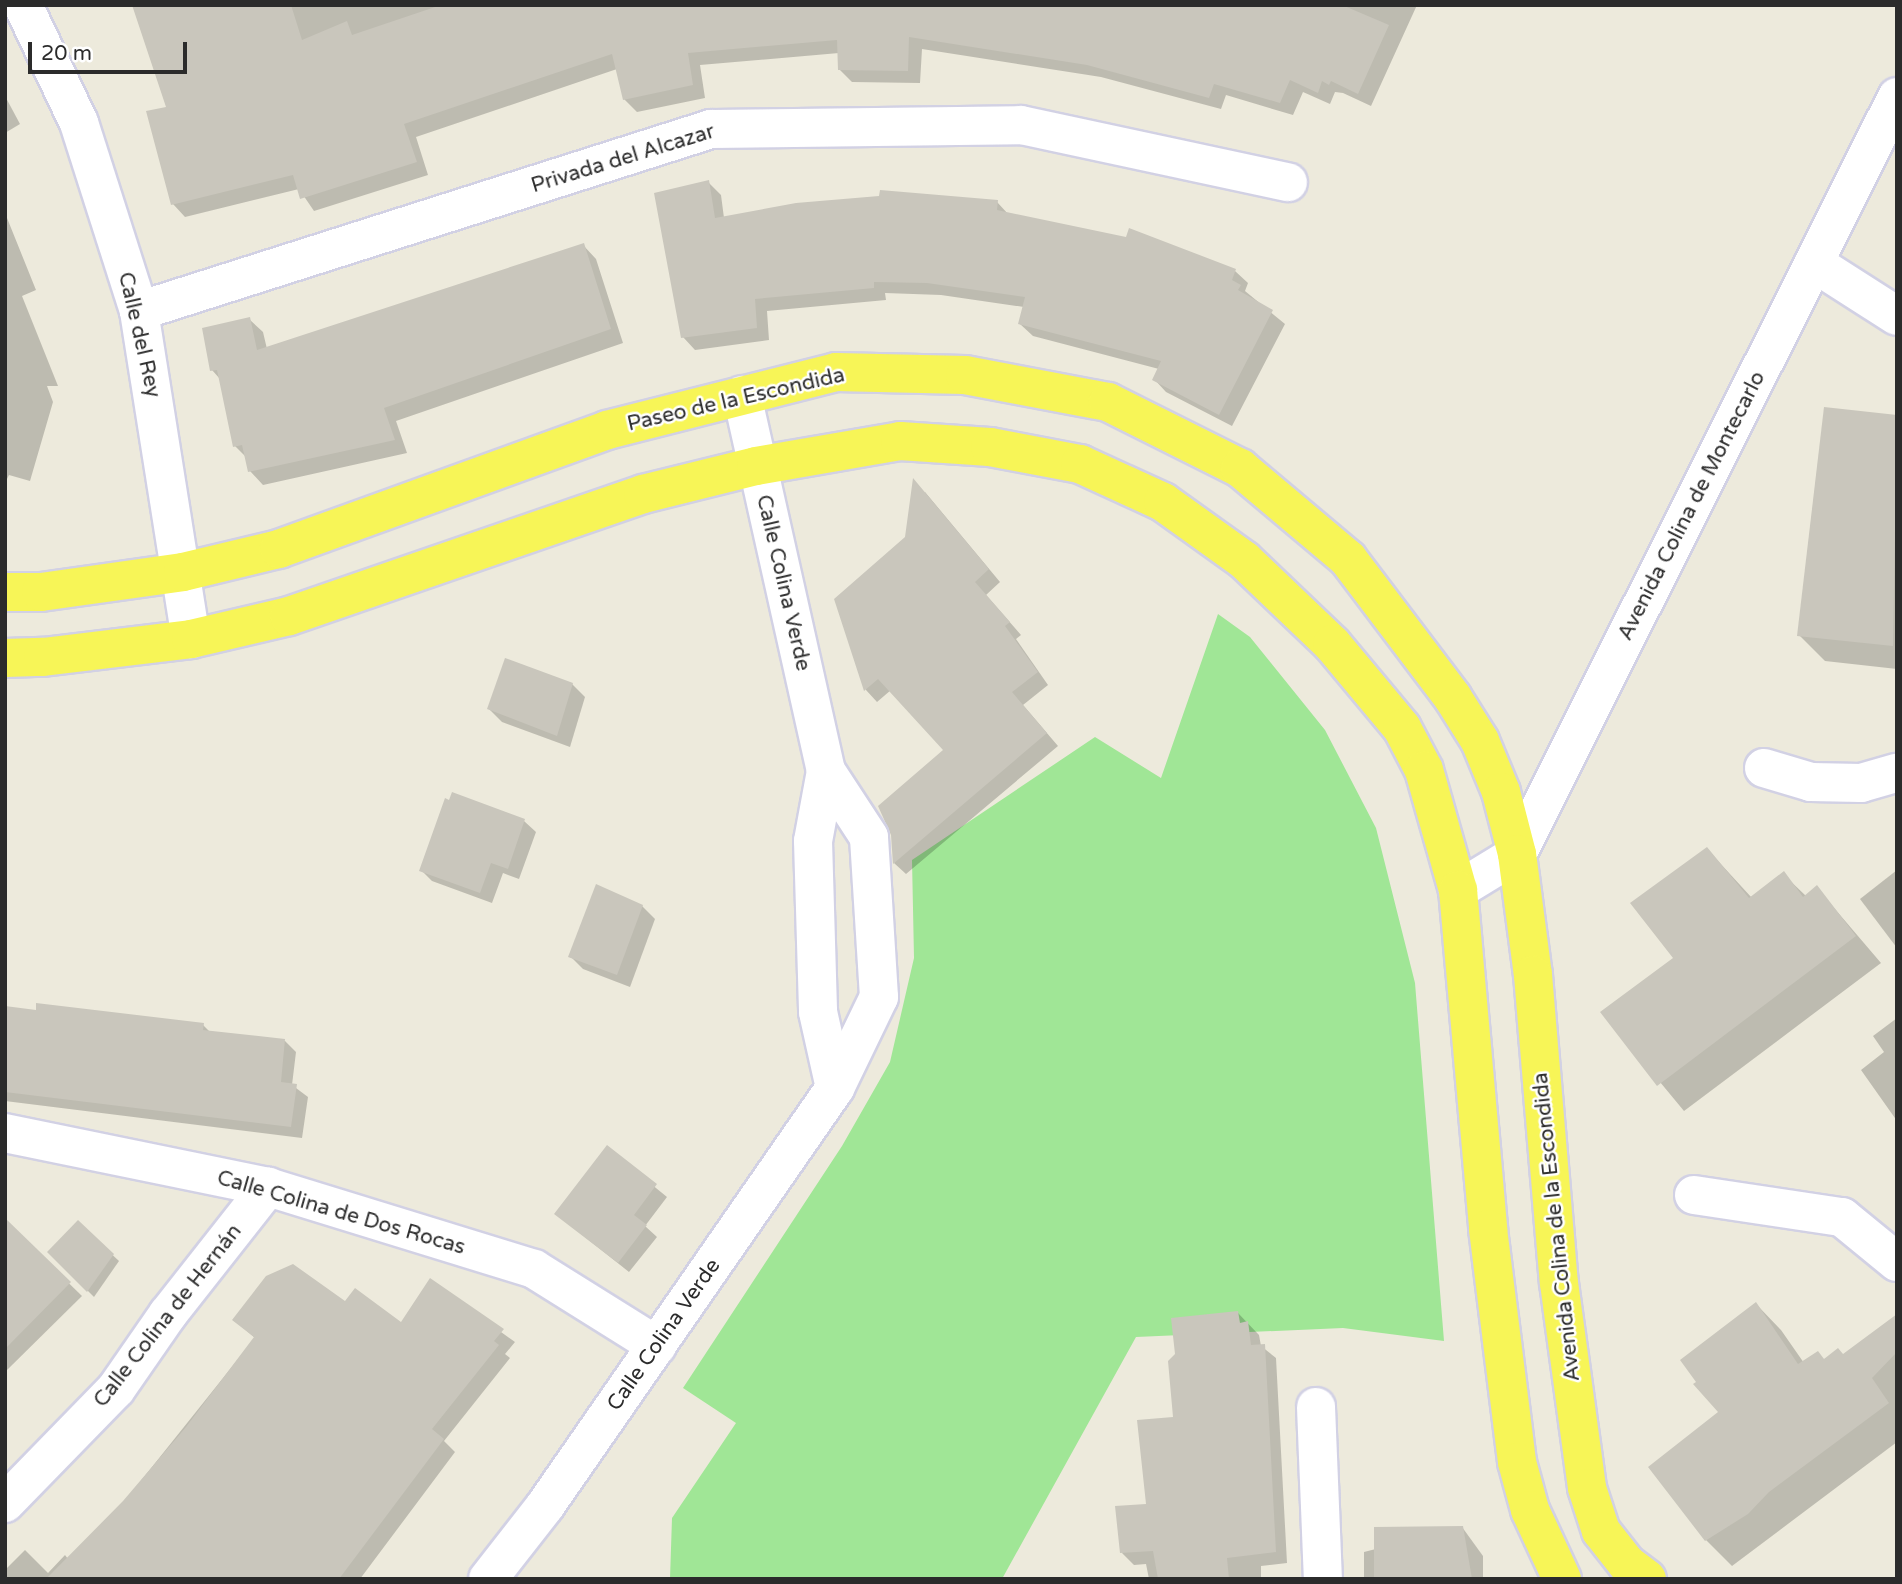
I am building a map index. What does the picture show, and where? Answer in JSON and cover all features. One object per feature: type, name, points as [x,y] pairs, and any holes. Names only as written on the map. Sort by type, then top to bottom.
[{"type":"main road","name":"Paseo de la Escondida","points":[[5,592],[41,592],[183,572],[279,549],[607,430],[836,372],[965,375],[1108,402],[1240,468],[1348,559],[1453,698],[1480,741],[1501,792],[1517,854]]},
{"type":"main road","points":[[5,658],[43,657],[191,639],[289,617],[643,494],[756,466],[900,441],[990,447],[1080,464],[1163,502],[1262,578],[1332,644],[1402,728],[1424,770],[1458,890],[1505,1383],[1517,1462],[1530,1510],[1562,1579]]},
{"type":"main road","name":"Avenida Colina de la Escondida","points":[[1517,854],[1533,975],[1559,1283],[1587,1488],[1601,1531],[1629,1574]]},
{"type":"street","name":"Calle del Rey","points":[[23,5],[79,123],[139,311],[183,572],[191,639]]},
{"type":"street","name":"Avenida Colina de Montecarlo","points":[[1517,854],[1897,97]]},
{"type":"street","name":"Privada del Alcazar","points":[[139,311],[711,129],[1021,125],[1288,183]]},
{"type":"street","points":[[1814,263],[1897,316]]},
{"type":"street","name":"Calle Colina Verde","points":[[488,1579],[657,1346],[835,1088],[878,998],[877,916],[869,837],[826,771],[742,395]]},
{"type":"street","points":[[1764,768],[1811,782],[1861,783],[1897,773]]},
{"type":"street","name":"Calle Colina Verde","points":[[826,771],[813,841],[818,1012],[835,1088]]},
{"type":"street","points":[[1458,890],[1517,854]]},
{"type":"street","name":"Calle Colina de Dos Rocas","points":[[5,1133],[268,1187],[534,1269],[657,1346]]},
{"type":"street","name":"Calle Colina de Hernán","points":[[5,1503],[116,1390],[168,1314],[268,1187]]},
{"type":"street","points":[[1694,1195],[1842,1217],[1897,1262]]},
{"type":"street","points":[[1316,1407],[1323,1579]]},
{"type":"green space","points":[[1218,614],[1250,637],[1325,730],[1376,828],[1415,983],[1444,1341],[1343,1328],[1136,1337],[1002,1579],[670,1579],[672,1518],[736,1423],[683,1388],[842,1146],[890,1062],[914,958],[912,860],[1095,737],[1161,778]]},
{"type":"building","points":[[132,5],[291,5],[302,40],[347,21],[352,35],[441,5],[1342,5],[1389,25],[1358,94],[1331,81],[1329,85],[1322,81],[1318,93],[1290,80],[1280,103],[1214,84],[1209,98],[1087,65],[909,37],[908,71],[838,70],[837,40],[688,53],[693,85],[623,100],[612,54],[404,124],[417,162],[300,199],[293,175],[171,205],[146,111],[166,107]]},
{"type":"building","points":[[709,180],[715,218],[796,203],[879,196],[880,190],[998,200],[997,210],[1126,237],[1129,228],[1236,269],[1232,280],[1241,285],[1238,290],[1273,310],[1219,415],[1152,380],[1161,361],[1018,324],[1025,297],[927,283],[874,282],[874,288],[755,299],[757,328],[681,338],[654,193]]},
{"type":"building","points":[[584,243],[611,329],[384,408],[395,440],[248,472],[242,445],[233,447],[217,370],[210,371],[202,328],[250,317],[257,350]]},
{"type":"building","points":[[1824,407],[1897,415],[1893,646],[1797,636]]},
{"type":"building","points":[[913,478],[989,569],[975,582],[1010,622],[1005,626],[1038,672],[1012,692],[1047,733],[893,864],[891,835],[878,806],[943,750],[878,679],[864,691],[834,599],[905,537]]},
{"type":"building","points":[[505,658],[573,683],[557,736],[487,709]]},
{"type":"building","points":[[452,792],[525,819],[508,869],[491,863],[480,893],[419,871],[445,798],[449,800]]},
{"type":"building","points":[[1707,847],[1749,898],[1784,871],[1803,897],[1817,885],[1856,936],[1657,1086],[1600,1012],[1673,958],[1630,903]]},
{"type":"building","points":[[596,884],[643,905],[617,975],[568,957]]},
{"type":"building","points":[[36,1003],[204,1023],[203,1030],[285,1039],[281,1082],[297,1084],[291,1127],[5,1092],[5,1006],[36,1010]]},
{"type":"building","points":[[607,1145],[657,1184],[634,1215],[647,1225],[618,1263],[554,1214]]},
{"type":"building","points":[[5,1218],[71,1282],[5,1349]]},
{"type":"building","points":[[78,1220],[114,1254],[87,1292],[47,1252]]},
{"type":"building","points":[[293,1264],[345,1301],[355,1288],[401,1322],[430,1278],[504,1329],[494,1341],[499,1345],[432,1429],[444,1439],[339,1579],[46,1579],[123,1501],[186,1427],[254,1337],[232,1320],[266,1276]]},
{"type":"building","points":[[1756,1302],[1798,1364],[1818,1351],[1824,1359],[1838,1348],[1843,1354],[1897,1314],[1897,1352],[1872,1378],[1889,1403],[1769,1492],[1748,1514],[1705,1541],[1648,1467],[1718,1412],[1693,1384],[1696,1382],[1680,1360]]},
{"type":"building","points":[[1238,1311],[1240,1323],[1248,1321],[1251,1345],[1265,1344],[1276,1552],[1227,1558],[1229,1579],[1158,1579],[1153,1551],[1120,1553],[1115,1506],[1146,1504],[1137,1420],[1173,1417],[1168,1361],[1175,1354],[1171,1318]]},
{"type":"building","points":[[1463,1526],[1472,1579],[1374,1579],[1374,1527]]}]
